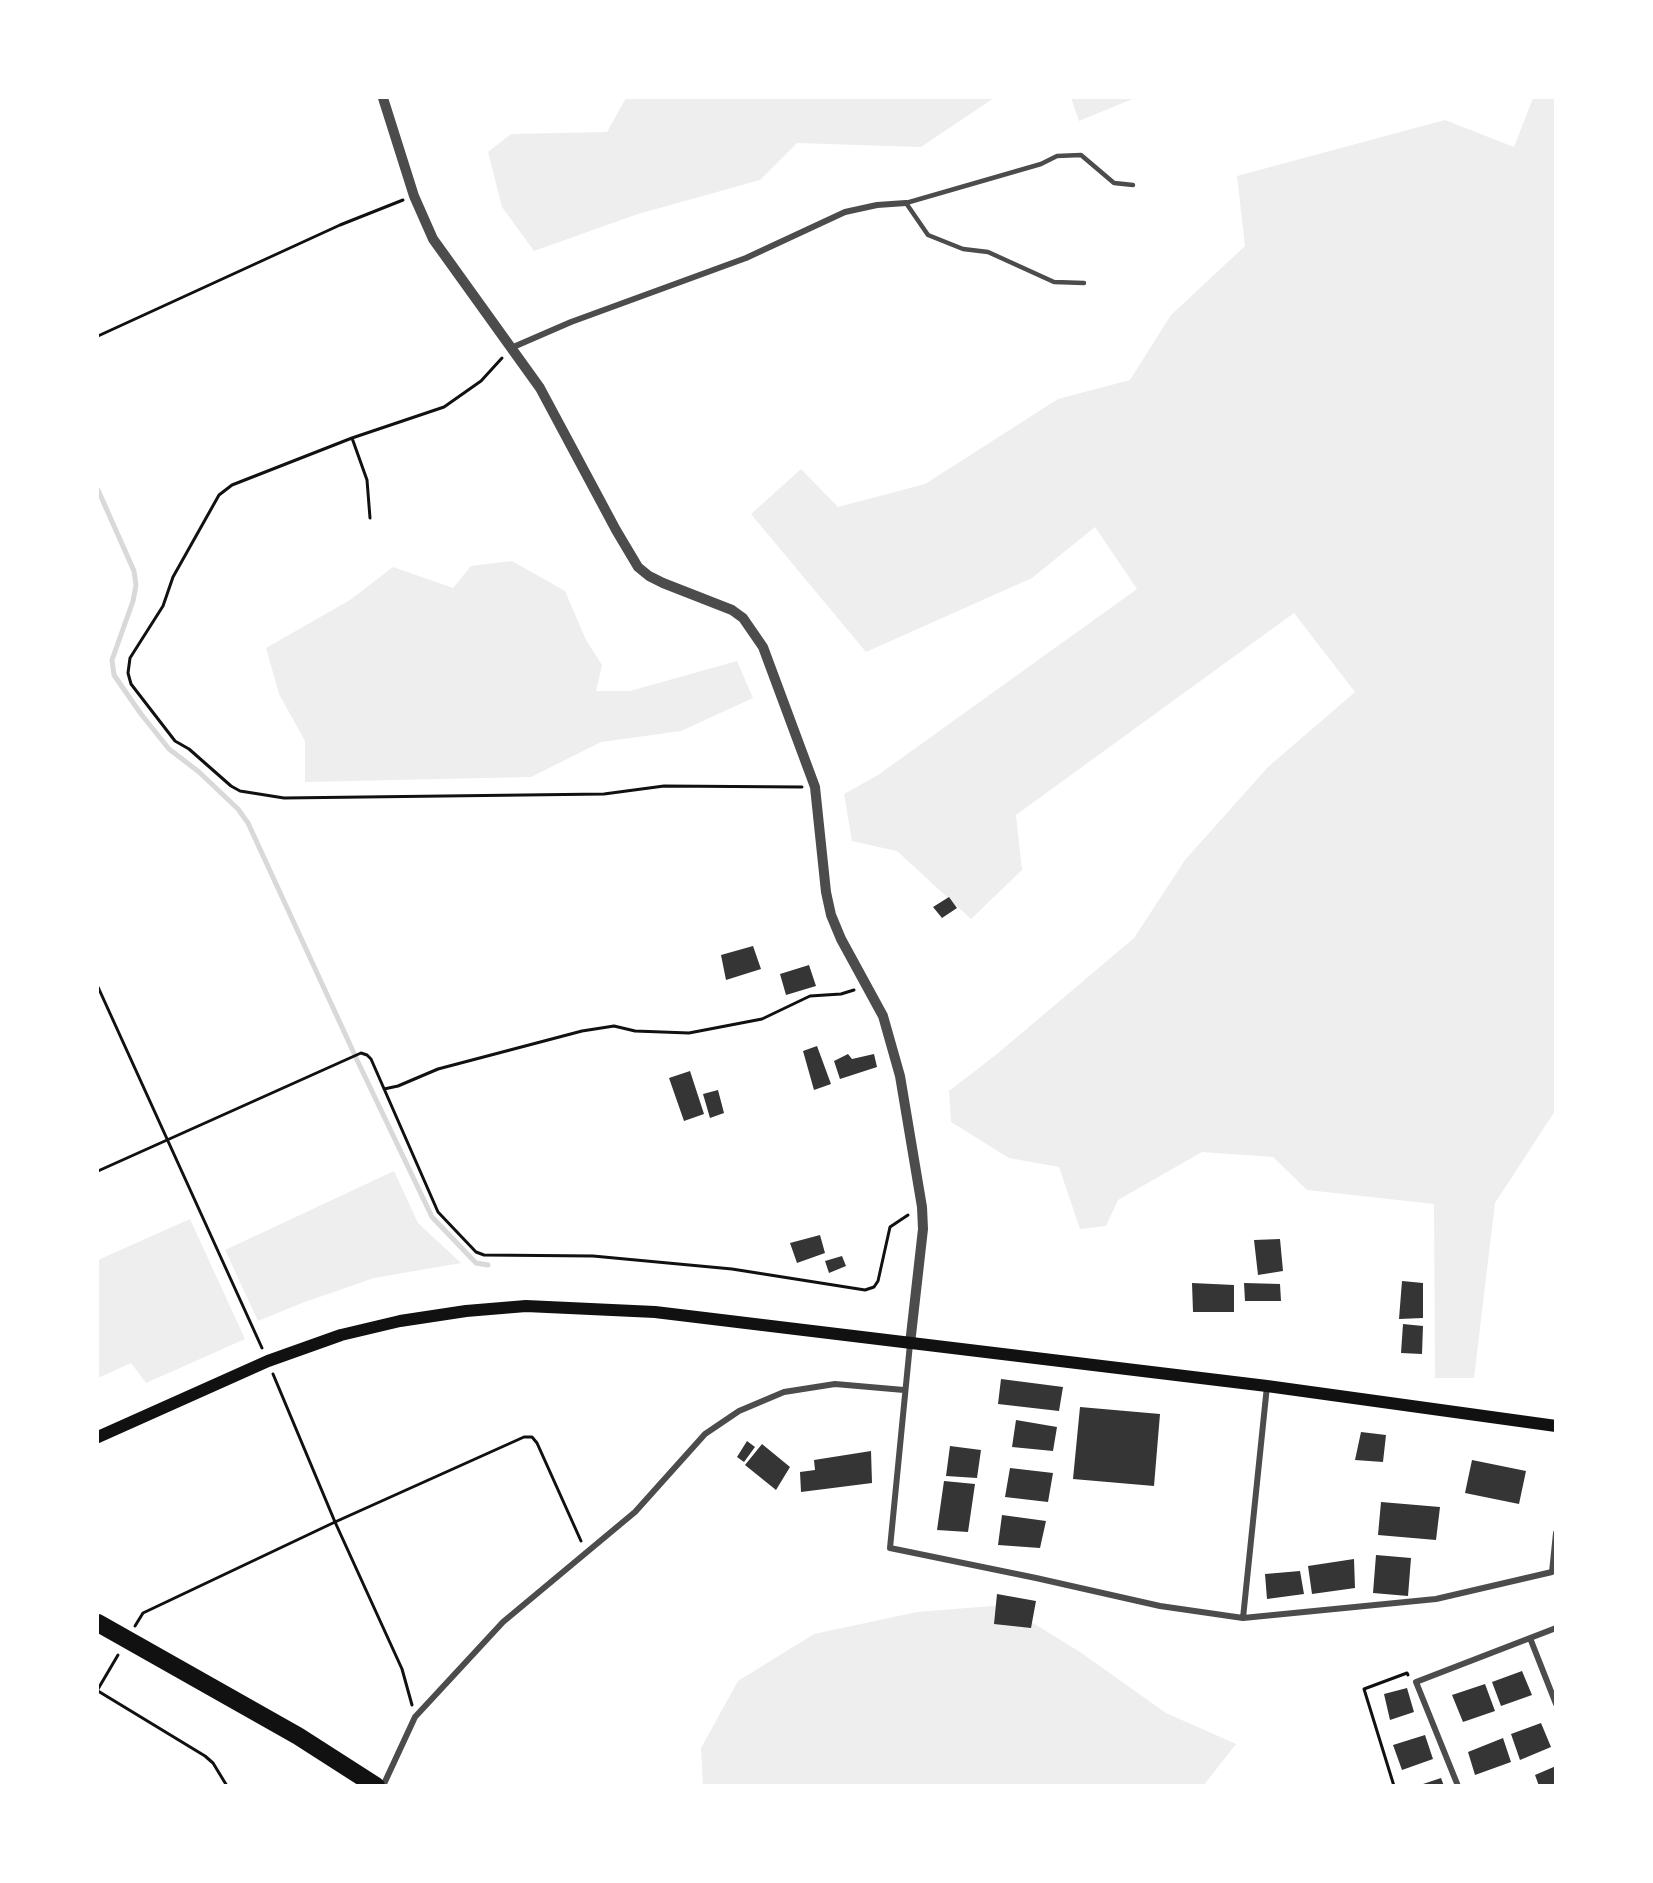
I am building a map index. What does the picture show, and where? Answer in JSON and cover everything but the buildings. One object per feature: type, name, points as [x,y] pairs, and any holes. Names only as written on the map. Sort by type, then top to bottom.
[{"type":"highway","points":[[98,1623],[298,1736],[376,1785]]},
{"type":"main road","points":[[98,1437],[268,1361],[341,1335],[400,1321],[466,1311],[526,1306],[655,1312],[1267,1386],[1556,1426]]},
{"type":"street","points":[[383,98],[414,196],[433,239],[551,408],[638,567],[663,584],[732,610],[753,630],[772,671],[815,787],[826,892],[831,915],[883,1016],[900,1076],[922,1207],[923,1229],[904,1390],[890,1548],[1160,1606],[1242,1618],[1436,1599],[1551,1572],[1556,1533]]},
{"type":"street","points":[[511,348],[571,322],[746,258],[845,212],[878,205],[906,203]]},
{"type":"street","points":[[383,1785],[415,1717],[503,1622],[635,1512],[705,1434],[739,1411],[783,1392],[835,1384],[904,1390]]},
{"type":"street","points":[[1242,1618],[1267,1386]]},
{"type":"street","points":[[1458,1785],[1416,1682],[1556,1628]]},
{"type":"street","points":[[1530,1638],[1556,1704]]},
{"type":"lane","points":[[1084,283],[1054,282],[988,252],[963,249],[928,235],[906,203],[1020,171],[1057,156],[1081,155],[1114,183],[1133,185]]},
{"type":"path","points":[[98,336],[340,225],[414,196]]},
{"type":"path","points":[[511,348],[481,381],[444,407],[352,438],[232,485],[219,495],[174,577],[163,606],[130,658],[128,673],[131,684],[175,741],[189,749],[231,786],[240,791],[284,798],[604,794],[664,786],[815,787]]},
{"type":"path","points":[[352,438],[367,480],[370,518]]},
{"type":"path","points":[[384,1089],[398,1086],[438,1069],[582,1031],[614,1026],[635,1031],[689,1033],[762,1019],[810,996],[841,994],[867,985]]},
{"type":"path","points":[[98,987],[268,1361],[335,1522],[402,1669],[415,1717]]},
{"type":"path","points":[[98,1171],[361,1053],[367,1054],[371,1059],[438,1212],[476,1252],[484,1256],[593,1256],[732,1269],[865,1290],[874,1287],[878,1281],[890,1227],[922,1207]]},
{"type":"path","points":[[132,1632],[143,1613],[335,1522],[524,1437],[532,1437],[537,1443],[587,1554]]},
{"type":"path","points":[[120,1651],[98,1690],[205,1756],[213,1763],[227,1785]]},
{"type":"path","points":[[1394,1785],[1364,1689],[1407,1673],[1416,1682]]},
{"type":"shaded area","points":[[626,98],[994,98],[921,147],[797,143],[760,180],[638,214],[534,251],[502,207],[488,152],[511,134],[607,132]]},
{"type":"shaded area","points":[[1071,98],[1135,98],[1079,121]]},
{"type":"shaded area","points":[[1533,98],[1555,98],[1555,1111],[1495,1203],[1474,1378],[1435,1378],[1434,1204],[1307,1190],[1273,1157],[1202,1152],[1118,1200],[1106,1226],[1080,1229],[1059,1167],[1009,1158],[951,1122],[949,1091],[997,1054],[1134,938],[1185,860],[1268,767],[1355,692],[1294,613],[1016,815],[1022,870],[971,919],[897,851],[852,841],[844,794],[878,775],[1137,589],[1095,527],[1032,578],[866,652],[751,514],[801,469],[838,507],[925,484],[1058,399],[1130,380],[1171,315],[1245,246],[1237,176],[1445,120],[1514,147]]},
{"type":"shaded area","points":[[512,561],[565,591],[586,640],[602,665],[596,691],[630,691],[737,661],[753,698],[681,731],[601,742],[531,777],[305,782],[305,741],[279,694],[266,648],[350,600],[393,567],[453,588],[471,566]]},
{"type":"shaded area","points":[[394,1171],[418,1223],[461,1263],[374,1278],[258,1321],[225,1250]]},
{"type":"shaded area","points":[[190,1219],[245,1339],[146,1383],[131,1363],[98,1378],[98,1260]]},
{"type":"shaded area","points":[[1004,1605],[1080,1652],[1166,1713],[1236,1744],[1203,1786],[703,1785],[701,1748],[738,1681],[814,1634],[917,1612]]},
{"type":"waterway","points":[[98,490],[134,571],[136,585],[133,601],[112,660],[114,675],[169,749],[199,772],[238,809],[248,823],[432,1217],[476,1263],[488,1265]]}]
